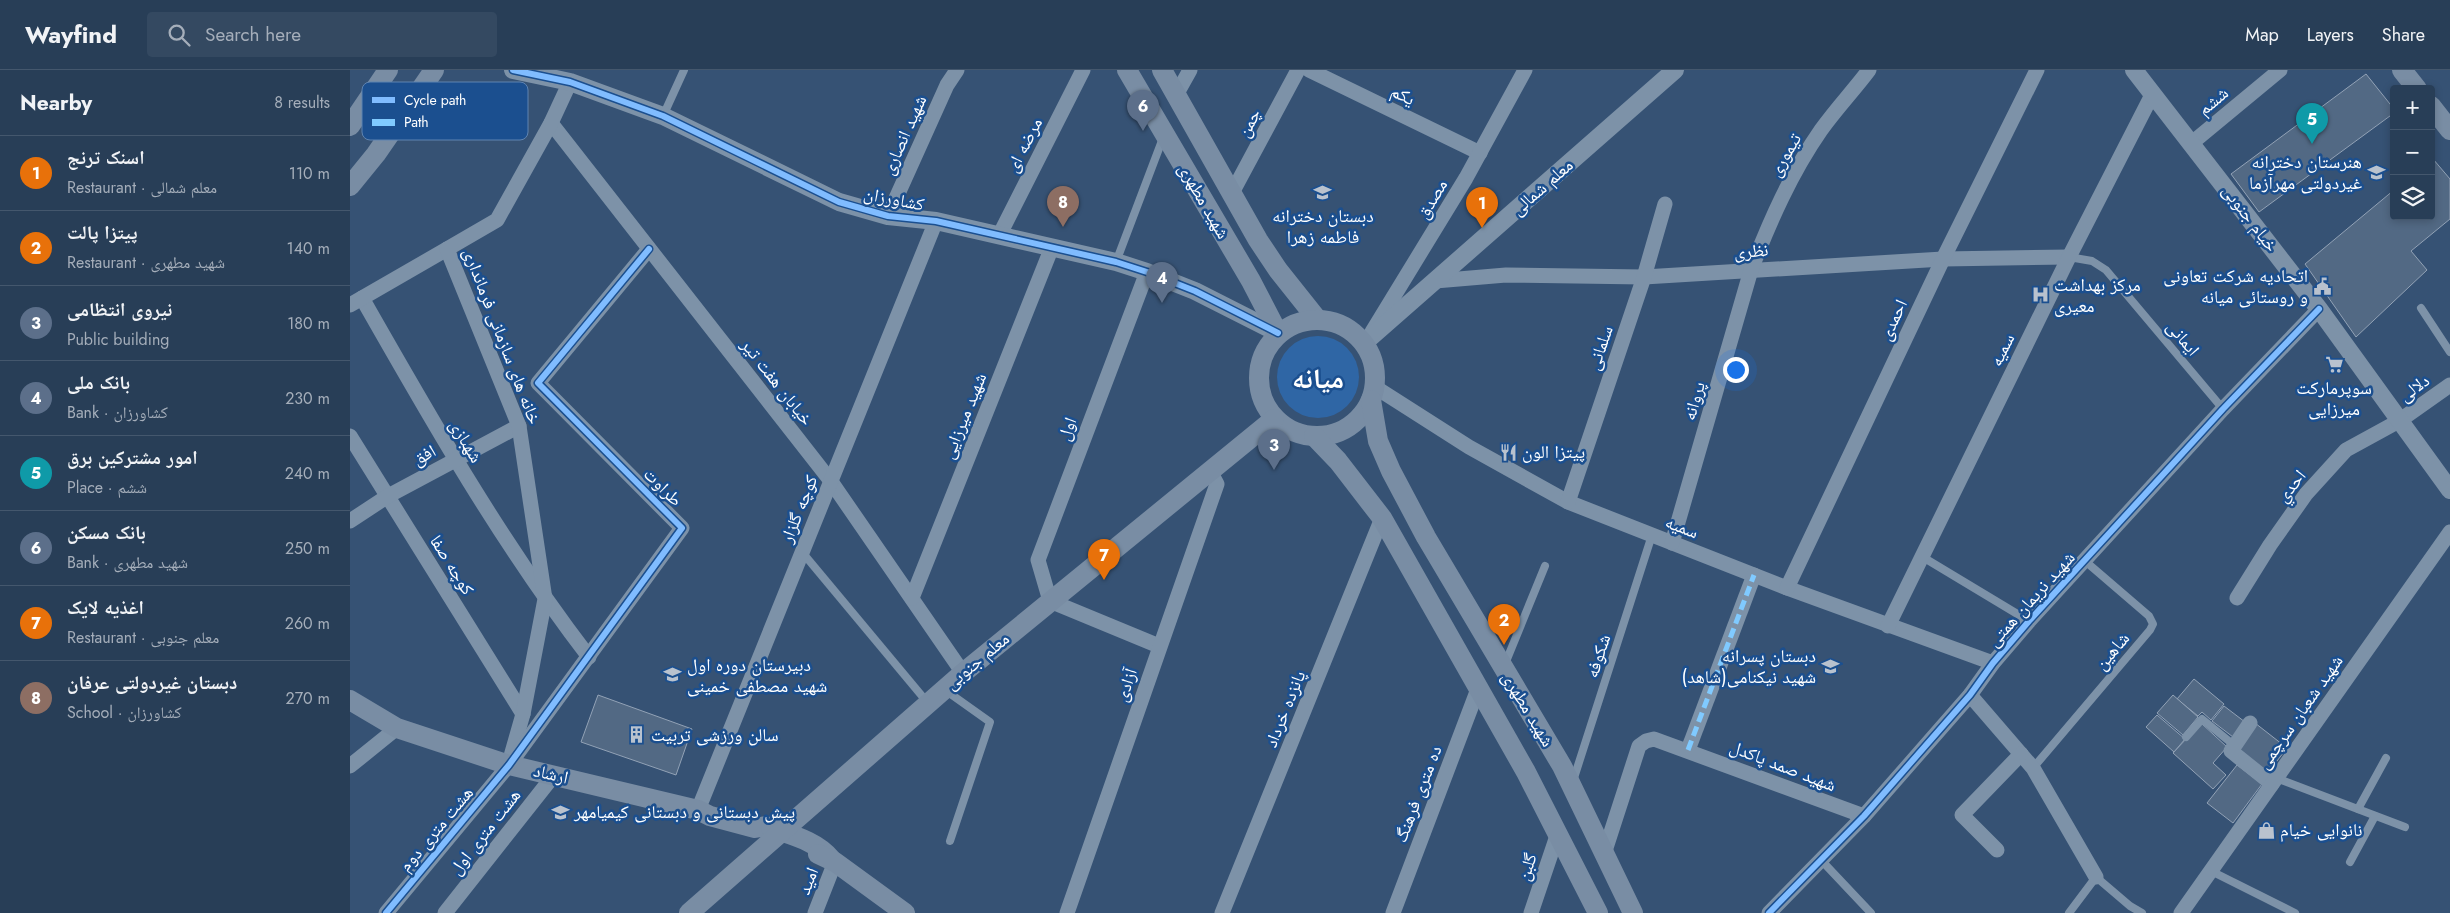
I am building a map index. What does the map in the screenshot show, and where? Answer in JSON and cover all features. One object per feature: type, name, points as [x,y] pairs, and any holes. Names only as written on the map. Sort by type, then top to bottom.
[{"type":"main road","points":[[380,82],[388,70]]},
{"type":"main road","points":[[426,82],[434,70]]},
{"type":"main road","name":"شهید مطهری","points":[[1128,70],[1251,281],[1278,333]]},
{"type":"main road","name":"شهید مطهری","points":[[1162,70],[1278,270],[1317,319]]},
{"type":"main road","points":[[350,126],[362,108]]},
{"type":"main road","points":[[2435,111],[2450,130]]},
{"type":"main road","points":[[350,186],[386,140]]},
{"type":"main road","points":[[1317,319],[1344,325],[1364,343],[1372,357],[1375,372],[1373,394],[1362,416],[1348,427],[1332,434],[1314,436],[1299,434],[1286,428],[1274,419],[1263,403],[1258,385],[1259,365],[1266,348],[1278,333],[1303,321],[1317,319]]},
{"type":"main road","name":"شهید مطهری","points":[[1373,394],[1378,441],[1392,471],[1426,537],[1571,786],[1633,913]]},
{"type":"main road","name":"معلم جنوبی","points":[[689,913],[963,672],[1274,419]]},
{"type":"main road","name":"شهید مطهری","points":[[1314,436],[1338,461],[1382,518],[1526,772],[1598,913]]},
{"type":"main road","name":"ارشاد","points":[[350,700],[397,728],[509,765],[699,810],[710,816],[755,828],[780,831],[798,837],[825,852],[833,861],[905,913]]},
{"type":"street","name":"کشاورزان","points":[[512,70],[570,82],[663,116],[838,202],[888,216],[936,222],[1116,262],[1195,291],[1278,333]]},
{"type":"street","name":"شهید انصاری","points":[[888,216],[947,85],[956,70]]},
{"type":"street","name":"مرضه ای","points":[[998,236],[1083,70]]},
{"type":"street","points":[[1176,94],[1190,70]]},
{"type":"street","name":"چمن","points":[[1232,193],[1298,70]]},
{"type":"street","name":"یکم","points":[[1309,70],[1480,153]]},
{"type":"street","name":"مصدق","points":[[1364,343],[1411,270],[1480,153],[1525,70]]},
{"type":"street","name":"معلم شمالی","points":[[1364,343],[1675,70]]},
{"type":"street","name":"تیموری","points":[[1751,270],[1768,226],[1787,188],[1821,130],[1870,70]]},
{"type":"street","name":"احمدی","points":[[1787,588],[1943,258],[2037,70]]},
{"type":"street","name":"خیام جنوبی","points":[[2134,70],[2192,142],[2319,309],[2450,490]]},
{"type":"street","name":"ششم","points":[[2192,142],[2280,70]]},
{"type":"street","name":"خانه های سازمانی فرمانداری","points":[[509,765],[523,714],[545,599],[519,426],[447,249],[497,220],[551,123],[570,82]]},
{"type":"street","name":"سميه","points":[[1888,626],[2069,257],[2152,93]]},
{"type":"street","name":"خیابان هفت تیر","points":[[551,123],[830,480],[963,672]]},
{"type":"street","name":"سلمانی","points":[[1568,502],[1644,277],[1665,204]]},
{"type":"street","name":"کوچه گلزار","points":[[699,810],[830,480],[936,222]]},
{"type":"street","name":"شهید میرزایی","points":[[912,598],[1052,247]]},
{"type":"street","points":[[356,301],[447,249]]},
{"type":"street","name":"طراوت","points":[[509,765],[682,528],[538,383],[649,249]]},
{"type":"street","name":"نظری","points":[[1435,281],[1506,275],[1644,277],[1943,258],[2069,257]]},
{"type":"street","name":"پروانه","points":[[1672,543],[1751,270]]},
{"type":"street","name":"اول","points":[[1050,601],[1038,560],[1147,272]]},
{"type":"street","name":"شهبازی","points":[[356,301],[454,459],[545,599],[589,657]]},
{"type":"street","name":"شهید نریمان همتی","points":[[1769,913],[1864,816],[1970,695],[1993,663],[2029,621],[2224,409],[2319,309]]},
{"type":"street","name":"دلالی","points":[[2400,421],[2450,385]]},
{"type":"street","name":"سمیه","points":[[1373,394],[1568,502],[1787,588],[1993,663]]},
{"type":"street","name":"احدي","points":[[2237,598],[2270,545],[2306,494],[2346,450],[2400,421]]},
{"type":"street","name":"افق","points":[[350,521],[388,496],[454,459],[519,426]]},
{"type":"street","name":"کوچه صفا","points":[[350,436],[523,714]]},
{"type":"street","name":"آزادی","points":[[1067,913],[1217,484],[1210,471]]},
{"type":"street","name":"پانزده خرداد","points":[[1222,913],[1382,518]]},
{"type":"street","name":"شهید شعبان سرچمی","points":[[2181,913],[2450,532]]},
{"type":"street","points":[[1688,750],[1754,575]]},
{"type":"street","points":[[1050,601],[1159,646]]},
{"type":"street","name":"ده متری فرهنگ","points":[[1393,913],[1478,689]]},
{"type":"street","points":[[1970,695],[2033,768],[2096,877]]},
{"type":"street","points":[[2250,723],[2231,751],[2274,781]]},
{"type":"street","points":[[350,766],[397,728]]},
{"type":"street","name":"شهید صمد پاکدل","points":[[1604,854],[1639,746],[1646,740],[1654,739],[1688,750],[1864,816]]},
{"type":"street","points":[[1997,850],[1962,815],[2021,754]]},
{"type":"street","name":"هشت متری دوم","points":[[386,913],[509,765]]},
{"type":"street","name":"هشت متری اول","points":[[445,913],[554,775]]},
{"type":"street","name":"گلبن","points":[[1531,913],[1558,834]]},
{"type":"street","name":"امید","points":[[815,913],[833,861]]},
{"type":"lane","points":[[663,116],[684,70]]},
{"type":"lane","points":[[1116,262],[1165,134]]},
{"type":"lane","name":"ایمانی","points":[[2069,257],[2092,261],[2106,270],[2224,409]]},
{"type":"lane","points":[[2421,308],[2450,352]]},
{"type":"lane","name":"شکوفه","points":[[1571,786],[1652,535]]},
{"type":"lane","points":[[802,552],[928,703]]},
{"type":"lane","points":[[1921,556],[2029,621]]},
{"type":"lane","name":"شاهین","points":[[2033,768],[2150,630],[2152,624],[2149,616],[2085,562]]},
{"type":"lane","points":[[1504,668],[1545,566]]},
{"type":"lane","points":[[943,689],[990,722],[950,841]]},
{"type":"lane","points":[[2186,736],[2202,719],[2234,746]]},
{"type":"lane","points":[[2358,809],[2386,758]]},
{"type":"lane","points":[[2274,781],[2405,827]]},
{"type":"lane","points":[[2350,862],[2375,816]]},
{"type":"lane","points":[[1821,860],[1871,913]]},
{"type":"lane","points":[[2211,871],[2295,913]]},
{"type":"lane","points":[[2069,913],[2096,877],[2130,906],[2142,913]]},
{"type":"shaded area","points":[[1318,336],[1334,339],[1347,348],[1356,361],[1359,377],[1356,393],[1347,406],[1334,415],[1318,418],[1302,415],[1289,406],[1280,393],[1277,377],[1280,361],[1289,348],[1302,339]]},
{"type":"building","points":[[2366,74],[2390,104],[2390,116],[2259,212],[2231,174]]},
{"type":"building","points":[[2435,161],[2450,179],[2450,219],[2411,251],[2427,270],[2356,337],[2305,264],[2390,193],[2390,220],[2435,220]]},
{"type":"building","points":[[2194,679],[2224,704],[2211,720],[2202,712],[2198,716],[2177,699]]},
{"type":"building","name":"سالن ورزشی تربیت","points":[[598,695],[692,729],[676,775],[581,742]]},
{"type":"building","points":[[2173,695],[2198,717],[2183,735],[2157,713]]},
{"type":"building","points":[[2224,706],[2245,722],[2233,737],[2212,721]]},
{"type":"building","points":[[2157,715],[2185,739],[2174,752],[2146,727]]},
{"type":"building","points":[[2201,723],[2227,747],[2213,763],[2226,775],[2213,789],[2173,753]]},
{"type":"building","points":[[2255,723],[2287,748],[2267,774],[2235,749]]},
{"type":"building","points":[[2237,765],[2262,784],[2233,823],[2207,803]]},
{"type":"marked path","points":[[1688,750],[1754,575]]},
{"type":"cycle path","points":[[513,70],[570,82],[663,116],[839,202],[888,216],[936,221],[1116,262],[1195,291],[1278,333]]},
{"type":"cycle path","points":[[386,913],[509,765],[682,528],[538,383],[649,249]]},
{"type":"cycle path","points":[[1769,913],[1864,816],[1970,695],[1993,663],[2029,621],[2223,409],[2319,309]]},
{"type":"place","name":"بانک مسکن","points":[[1143,131]]},
{"type":"place","name":"امور مشترکین برق","points":[[2312,144]]},
{"type":"place","name":"هنرستان دخترانه غیردولتی مهرآزما","points":[[2376,172]]},
{"type":"place","name":"دبستان دخترانه فاطمه زهرا","points":[[1323,193]]},
{"type":"place","name":"دبستان غیردولتی عرفان","points":[[1063,227]]},
{"type":"place","name":"اسنک ترنج","points":[[1482,228]]},
{"type":"place","name":"اتحادیه شرکت تعاونی و روستائی میانه","points":[[2322,286]]},
{"type":"place","name":"مرکز بهداشت معیری","points":[[2040,295]]},
{"type":"place","name":"بانک ملی","points":[[1162,303]]},
{"type":"place","name":"سوپرمارکت میرزایی","points":[[2334,365]]},
{"type":"place","name":"پیتزا الون","points":[[1508,452]]},
{"type":"place","name":"نیروی انتظامی","points":[[1274,470]]},
{"type":"place","name":"اغذیه لایک","points":[[1104,580]]},
{"type":"place","name":"پیتزا پالت","points":[[1504,645]]},
{"type":"place","name":"دبستان پسرانه شهید نیکنامی(شاهد)","points":[[1830,666]]},
{"type":"place","name":"دبیرستان دوره اول شهید مصطفی خمینی","points":[[673,675]]},
{"type":"place","name":"سالن ورزشی تربیت","points":[[637,735]]},
{"type":"place","name":"پیش دبستانی و دبستانی کیمیامهر","points":[[560,812]]},
{"type":"place","name":"نانوایی خیام","points":[[2266,830]]},
{"type":"district","name":"میانه","points":[[1318,378]]}]
